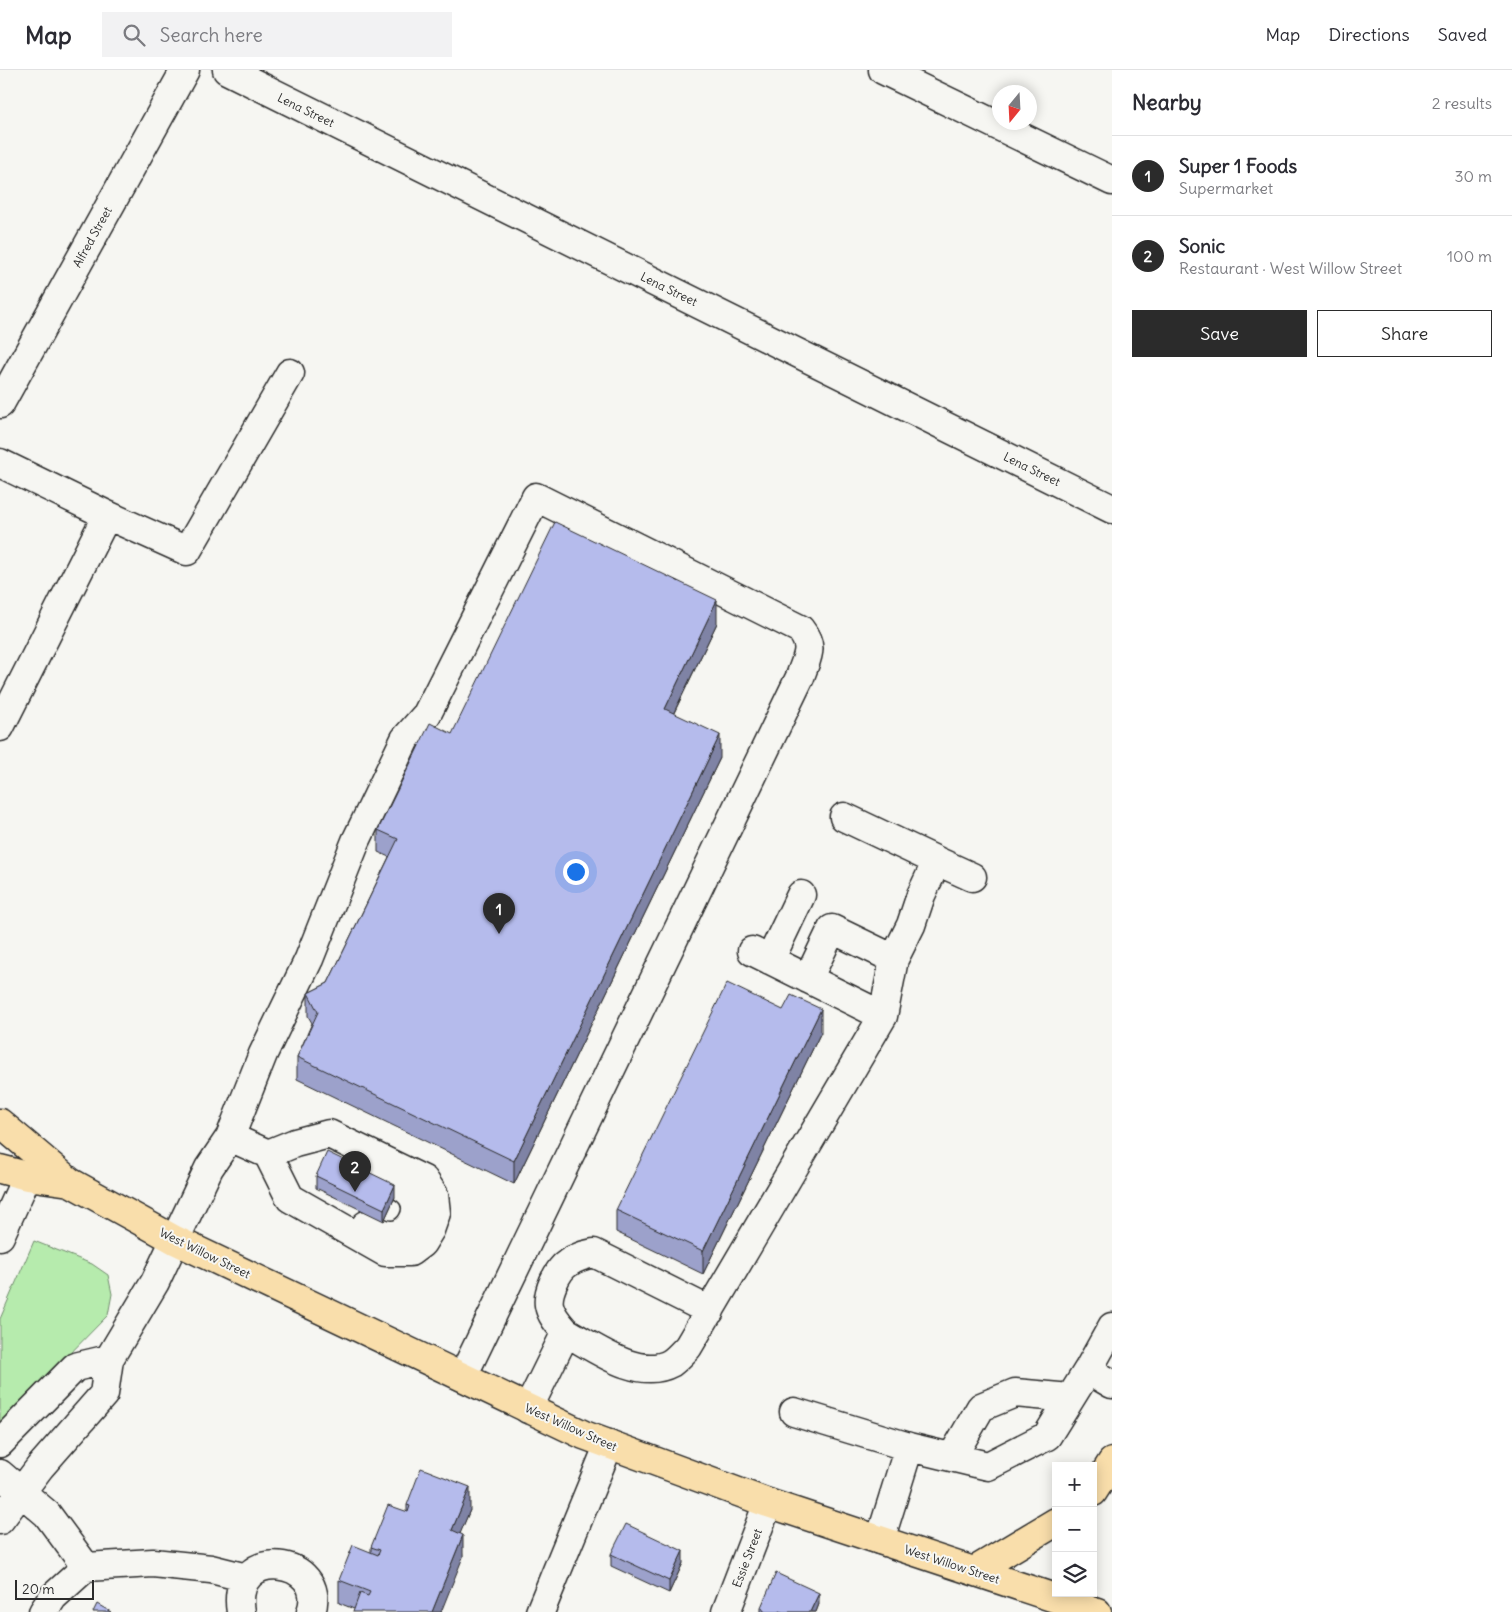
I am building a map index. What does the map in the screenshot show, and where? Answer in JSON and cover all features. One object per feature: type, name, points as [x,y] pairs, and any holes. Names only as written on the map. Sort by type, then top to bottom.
[{"type":"main road","name":"West Willow Street","points":[[0,1123],[70,1182],[175,1240],[463,1376],[528,1409],[609,1444],[768,1503],[1098,1612]]},
{"type":"main road","name":"West Willow Street","points":[[0,1169],[27,1176],[70,1182]]},
{"type":"main road","points":[[1097,1486],[1112,1462]]},
{"type":"main road","points":[[974,1571],[1052,1524]]},
{"type":"street","name":"Alfred Street","points":[[0,404],[185,70]]},
{"type":"street","name":"Lena Street","points":[[227,70],[1112,509]]},
{"type":"street","points":[[882,70],[1112,181]]},
{"type":"street","points":[[0,463],[187,551],[290,373]]},
{"type":"street","points":[[0,1520],[104,1394],[109,1359],[138,1313],[209,1168],[230,1137],[263,1054],[310,959],[356,841],[396,757],[405,739],[427,714],[536,497],[800,629],[808,640],[809,650],[800,677],[463,1376]]},
{"type":"street","points":[[2,718],[108,515]]},
{"type":"street","points":[[844,817],[972,877]]},
{"type":"street","points":[[710,1311],[594,1253],[578,1256],[565,1264],[550,1292],[549,1305],[555,1320],[566,1332],[628,1364],[652,1369],[671,1363],[688,1347],[710,1311],[883,1016],[894,959],[911,925],[921,895],[937,861]]},
{"type":"street","points":[[801,896],[761,956],[883,1016]]},
{"type":"street","points":[[808,979],[832,929],[894,959]]},
{"type":"street","points":[[329,1134],[424,1180],[434,1195],[436,1213],[430,1230],[422,1243],[410,1252],[385,1252],[290,1198],[273,1165],[295,1143],[329,1134]]},
{"type":"street","points":[[230,1137],[273,1165],[301,1190],[370,1227],[385,1234],[398,1234],[410,1228],[416,1216],[415,1204],[409,1191],[318,1148],[295,1143]]},
{"type":"street","points":[[0,1236],[27,1176]]},
{"type":"street","points":[[794,1412],[909,1447],[988,1466],[1047,1436],[1112,1327]]},
{"type":"street","points":[[528,1409],[566,1332]]},
{"type":"street","points":[[0,1443],[75,1367],[109,1359]]},
{"type":"street","points":[[1088,1370],[1112,1384]]},
{"type":"street","points":[[952,1457],[981,1407],[1014,1393],[1070,1398]]},
{"type":"street","points":[[540,1612],[609,1444]]},
{"type":"street","points":[[880,1540],[909,1447]]},
{"type":"street","points":[[0,1474],[47,1514],[86,1567]]},
{"type":"street","name":"Essie Street","points":[[726,1612],[768,1503]]},
{"type":"street","points":[[43,1612],[53,1597],[86,1567],[153,1563],[211,1569],[247,1578]]},
{"type":"street","points":[[241,1612],[239,1600],[241,1588],[247,1578],[256,1569],[280,1564],[292,1568],[309,1584],[312,1596],[311,1612]]},
{"type":"green space","points":[[34,1241],[92,1264],[108,1275],[112,1294],[108,1315],[0,1425],[0,1319]]},
{"type":"building","points":[[555,522],[717,600],[665,709],[720,735],[514,1161],[297,1057],[318,1012],[308,993],[328,983],[398,839],[378,830],[430,723],[452,734]]},
{"type":"building","points":[[727,983],[783,1010],[791,995],[821,1009],[703,1251],[616,1210]]},
{"type":"building","points":[[327,1152],[395,1185],[384,1209],[316,1176]]},
{"type":"building","points":[[421,1468],[470,1487],[452,1530],[463,1535],[432,1612],[353,1612],[360,1593],[368,1596],[370,1592],[339,1580],[353,1545],[378,1555],[380,1550],[371,1547],[388,1505],[408,1512],[410,1506],[407,1505]]},
{"type":"building","points":[[626,1524],[683,1551],[669,1581],[611,1554]]},
{"type":"building","points":[[776,1573],[819,1593],[810,1612],[765,1612],[761,1607]]},
{"type":"building","points":[[97,1604],[111,1612],[93,1612]]},
{"type":"place","name":"Super 1 Foods","points":[[499,934]]},
{"type":"place","name":"Sonic","points":[[355,1192]]}]
